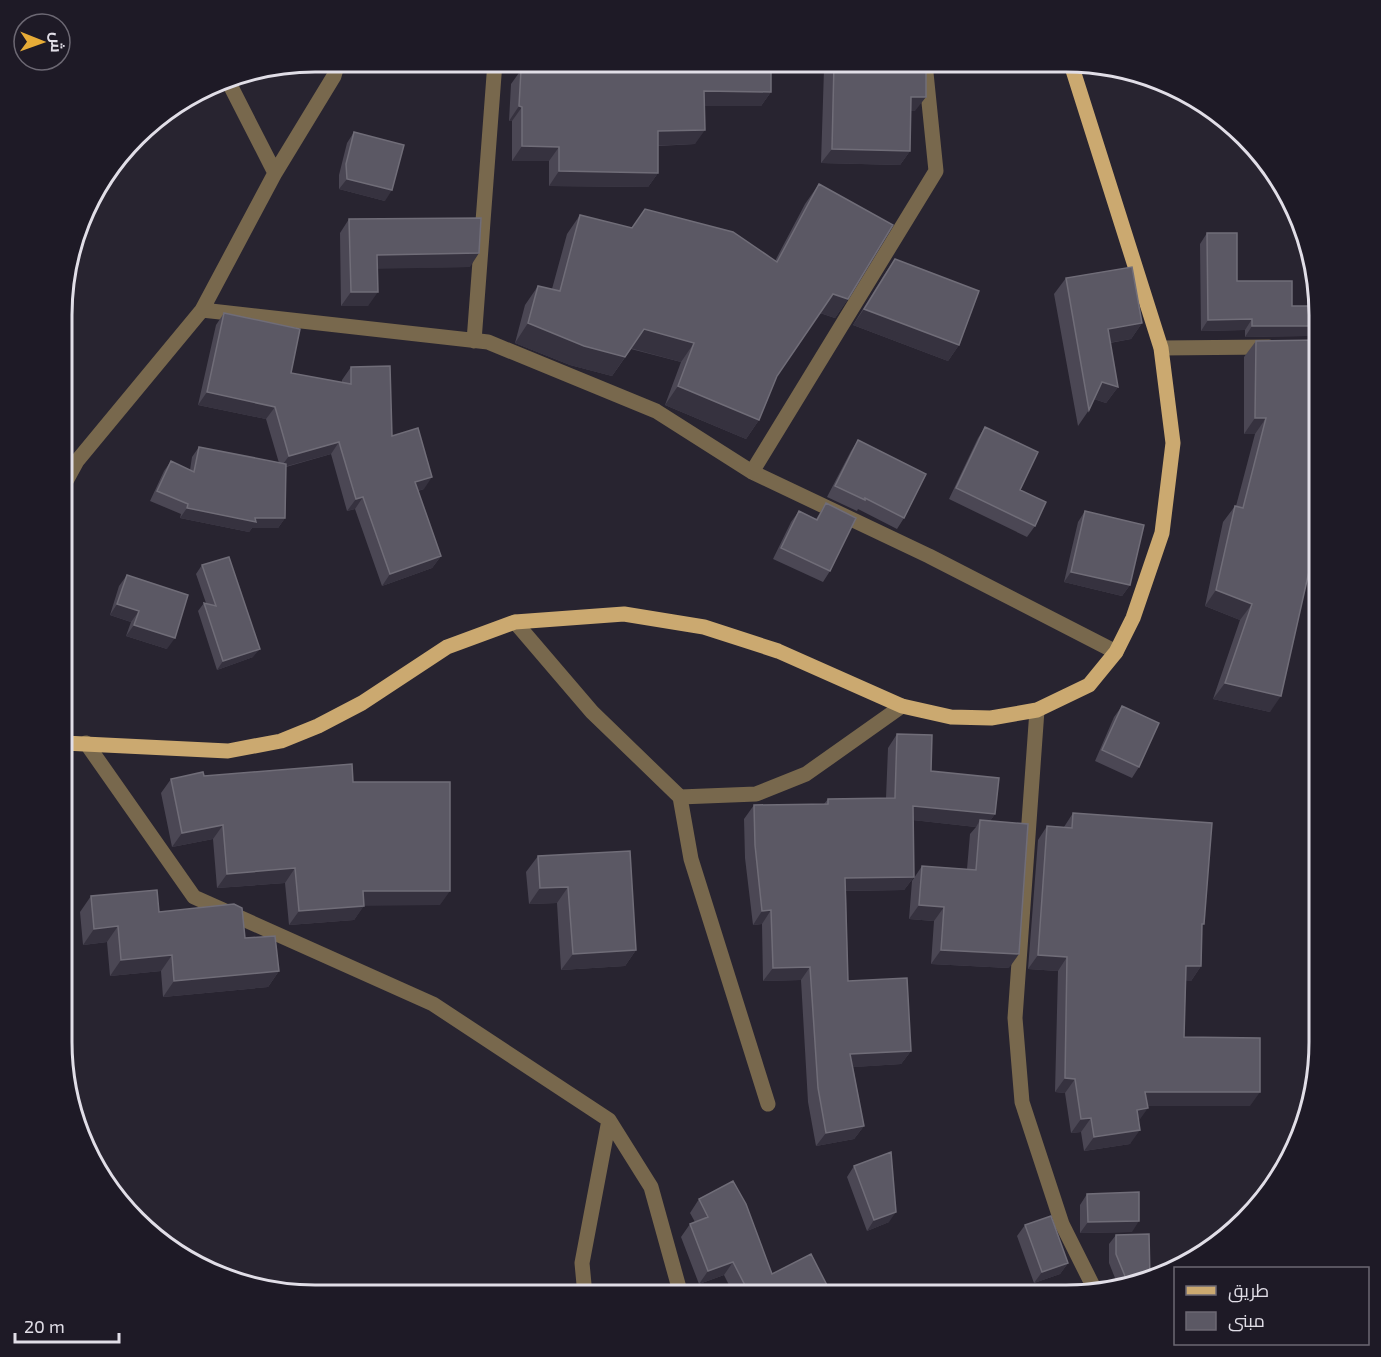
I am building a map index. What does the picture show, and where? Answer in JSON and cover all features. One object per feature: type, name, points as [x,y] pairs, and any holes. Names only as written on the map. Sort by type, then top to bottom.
[{"type":"main road","points":[[72,743],[228,751],[281,741],[318,726],[362,703],[447,646],[515,622],[624,615],[704,627],[778,651],[902,706],[951,717],[990,718],[1037,710],[1089,684],[1116,652],[1133,618],[1162,533],[1173,443],[1161,348],[1074,72]]},
{"type":"street","points":[[72,471],[202,310],[275,173],[335,72]]},
{"type":"street","points":[[474,341],[494,72]]},
{"type":"street","points":[[752,472],[936,171],[926,72]]},
{"type":"street","points":[[230,87],[275,173]]},
{"type":"street","points":[[202,310],[488,342],[656,411],[752,472],[929,556],[1116,652]]},
{"type":"street","points":[[1161,348],[1285,347]]},
{"type":"street","points":[[515,622],[592,712],[680,797],[691,859],[768,1104]]},
{"type":"street","points":[[680,797],[756,794],[806,774],[902,706]]},
{"type":"street","points":[[1037,710],[1015,1018],[1022,1102],[1062,1224],[1092,1283]]},
{"type":"street","points":[[86,743],[194,897],[433,1004],[609,1120],[651,1187],[678,1285]]},
{"type":"street","points":[[584,1285],[582,1263],[609,1120]]},
{"type":"building","points":[[521,72],[771,72],[771,92],[704,91],[705,130],[658,131],[658,173],[559,171],[559,147],[522,146],[522,107],[519,106]]},
{"type":"building","points":[[834,72],[926,72],[926,97],[911,97],[910,151],[832,149]]},
{"type":"building","points":[[354,132],[404,145],[392,190],[347,179],[346,164]]},
{"type":"building","points":[[819,184],[893,225],[848,299],[833,294],[777,376],[759,420],[678,386],[694,343],[644,329],[625,357],[584,346],[528,323],[538,286],[560,291],[580,215],[632,228],[645,209],[733,232],[777,262]]},
{"type":"building","points":[[481,218],[479,253],[377,255],[378,292],[351,292],[349,219]]},
{"type":"building","points":[[1207,233],[1237,233],[1237,281],[1292,281],[1292,306],[1308,306],[1309,326],[1252,326],[1252,319],[1208,320]]},
{"type":"building","points":[[895,259],[979,291],[959,345],[864,309]]},
{"type":"building","points":[[1132,267],[1142,323],[1108,329],[1118,387],[1102,382],[1089,410],[1066,278]]},
{"type":"building","points":[[224,313],[300,329],[291,373],[351,384],[351,367],[390,366],[392,436],[418,428],[432,477],[415,482],[441,556],[390,574],[363,497],[356,499],[339,442],[289,456],[275,407],[207,392]]},
{"type":"building","points":[[1309,340],[1309,571],[1281,696],[1225,683],[1252,604],[1216,590],[1235,506],[1243,508],[1266,418],[1255,418],[1256,341]]},
{"type":"building","points":[[985,427],[1038,452],[1020,490],[1046,502],[1035,526],[956,488]]},
{"type":"building","points":[[858,440],[926,474],[904,518],[835,486]]},
{"type":"building","points":[[199,447],[286,464],[285,518],[255,518],[256,522],[187,508],[188,504],[157,491],[171,461],[194,472]]},
{"type":"building","points":[[826,503],[856,518],[830,571],[781,548],[799,511],[817,520]]},
{"type":"building","points":[[1085,511],[1144,525],[1130,585],[1071,572]]},
{"type":"building","points":[[229,557],[260,649],[223,661],[204,603],[216,606],[202,565]]},
{"type":"building","points":[[127,575],[188,595],[175,638],[134,625],[139,611],[117,604]]},
{"type":"building","points":[[1122,706],[1159,723],[1139,767],[1102,750]]},
{"type":"building","points":[[897,734],[932,735],[931,771],[999,778],[995,814],[913,806],[914,877],[845,878],[848,981],[907,978],[911,1051],[850,1054],[864,1126],[826,1133],[818,1088],[810,967],[773,968],[771,910],[762,911],[755,845],[754,805],[828,804],[828,799],[895,798]]},
{"type":"building","points":[[352,764],[353,782],[450,782],[450,891],[363,891],[364,906],[299,911],[295,868],[227,874],[223,825],[182,833],[171,779],[203,772],[204,776]]},
{"type":"building","points":[[1073,813],[1212,823],[1204,924],[1202,924],[1201,966],[1186,966],[1184,1037],[1260,1038],[1260,1092],[1145,1092],[1148,1108],[1137,1110],[1140,1130],[1094,1137],[1091,1118],[1081,1119],[1075,1079],[1065,1078],[1067,957],[1038,955],[1047,826],[1072,828]]},
{"type":"building","points":[[980,820],[1028,824],[1019,954],[941,950],[944,907],[919,905],[922,866],[976,870]]},
{"type":"building","points":[[630,851],[636,950],[573,954],[568,887],[540,888],[538,856]]},
{"type":"building","points":[[157,890],[159,912],[234,904],[242,908],[245,938],[275,936],[279,971],[174,981],[172,955],[121,960],[118,926],[94,929],[91,896]]},
{"type":"building","points":[[891,1152],[896,1212],[874,1220],[854,1166]]},
{"type":"building","points":[[733,1181],[746,1204],[772,1274],[811,1254],[827,1285],[745,1285],[733,1262],[708,1271],[690,1224],[708,1217],[699,1199]]},
{"type":"building","points":[[1139,1192],[1139,1221],[1088,1222],[1087,1194]]},
{"type":"building","points":[[1051,1216],[1068,1263],[1042,1272],[1025,1225]]},
{"type":"building","points":[[1149,1234],[1150,1270],[1126,1278],[1116,1254],[1116,1235]]}]
